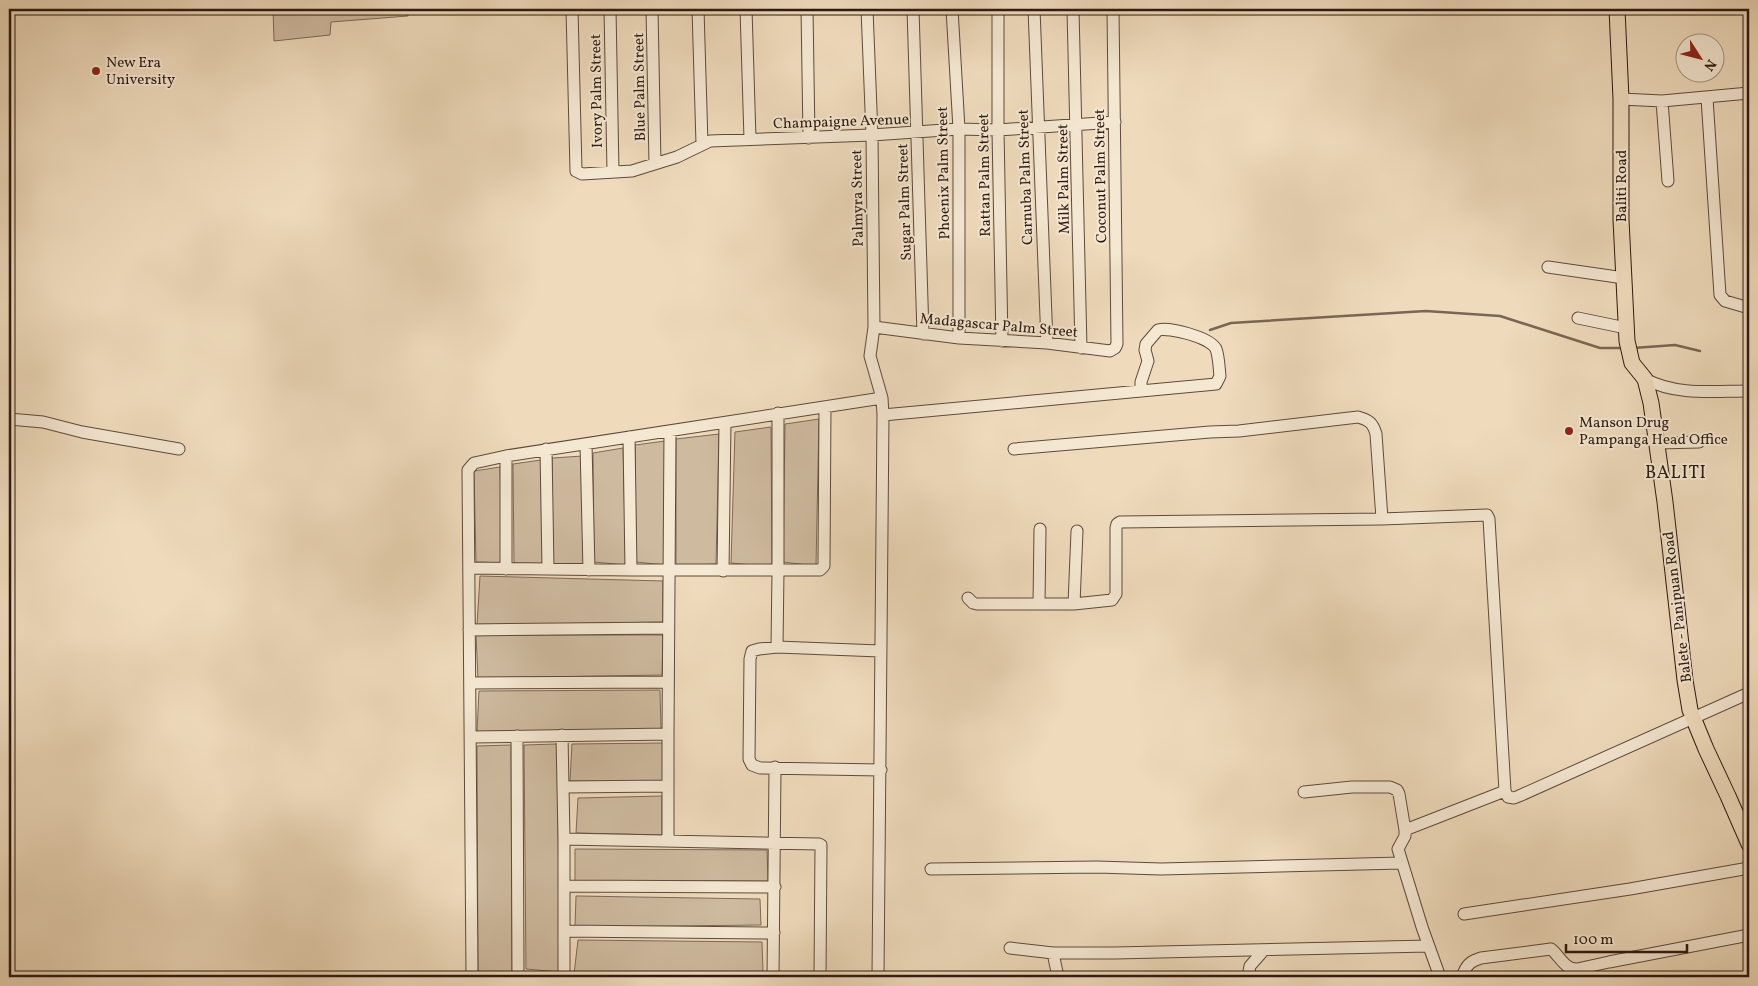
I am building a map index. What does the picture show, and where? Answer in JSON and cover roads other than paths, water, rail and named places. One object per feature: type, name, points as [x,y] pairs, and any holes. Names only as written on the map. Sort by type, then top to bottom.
[{"type":"main road","name":"Baliti Road","points":[[1617,9],[1621,99],[1621,220],[1626,334],[1631,360]]},
{"type":"main road","name":"Balete - Panipuan Road","points":[[1631,360],[1645,379],[1657,444],[1685,680],[1692,718],[1749,844]]},
{"type":"street","name":"Champaigne Avenue","points":[[572,9],[576,171],[582,174],[632,170],[677,157],[710,141],[872,135],[958,129],[998,130],[1115,122]]},
{"type":"street","name":"Ivory Palm Street","points":[[610,9],[613,172]]},
{"type":"street","name":"Blue Palm Street","points":[[652,9],[655,164]]},
{"type":"street","points":[[698,9],[702,144]]},
{"type":"street","points":[[746,9],[750,139]]},
{"type":"street","points":[[807,9],[809,138]]},
{"type":"street","name":"Palmyra Street","points":[[867,9],[872,135],[874,327],[870,356],[882,398],[883,415],[878,977]]},
{"type":"street","name":"Sugar Palm Street","points":[[913,9],[923,334]]},
{"type":"street","name":"Phoenix Palm Street","points":[[952,9],[958,129],[959,338]]},
{"type":"street","name":"Rattan Palm Street","points":[[998,9],[1002,340]]},
{"type":"street","name":"Carnuba Palm Street","points":[[1034,9],[1047,343]]},
{"type":"street","name":"Milk Palm Street","points":[[1073,9],[1081,348]]},
{"type":"street","name":"Coconut Palm Street","points":[[1113,9],[1117,344]]},
{"type":"street","points":[[1621,99],[1707,98],[1749,93]]},
{"type":"street","points":[[1707,98],[1720,295],[1725,301],[1749,308]]},
{"type":"street","points":[[1662,100],[1668,181]]},
{"type":"street","points":[[1548,267],[1624,278]]},
{"type":"street","points":[[1578,318],[1626,334]]},
{"type":"street","name":"Madagascar Palm Street","points":[[874,327],[959,338],[1047,343],[1110,351],[1117,344]]},
{"type":"street","points":[[883,415],[1216,384],[1220,376],[1216,349],[1209,342],[1193,336],[1170,330],[1158,330],[1146,344],[1145,350],[1148,361],[1141,382],[1141,390]]},
{"type":"street","points":[[1645,379],[1658,386],[1676,390],[1749,391]]},
{"type":"street","points":[[474,977],[472,973],[468,470],[474,463],[546,449],[670,432],[882,398]]},
{"type":"street","points":[[469,568],[722,571],[820,570],[824,566],[825,407]]},
{"type":"street","points":[[777,647],[778,414]]},
{"type":"street","points":[[1014,449],[1239,431],[1358,417],[1366,419],[1371,423],[1376,434],[1382,519]]},
{"type":"street","points":[[9,419],[43,422],[82,432],[179,449]]},
{"type":"street","points":[[722,571],[725,423]]},
{"type":"street","points":[[668,841],[670,432]]},
{"type":"street","points":[[629,437],[630,570]]},
{"type":"street","points":[[1657,444],[1699,442]]},
{"type":"street","points":[[586,444],[589,570]]},
{"type":"street","points":[[546,449],[548,569]]},
{"type":"street","points":[[506,456],[506,569]]},
{"type":"street","points":[[968,598],[973,603],[983,604],[1074,604],[1112,600],[1114,597],[1116,528],[1120,522],[1382,519],[1487,515],[1489,517],[1504,791],[1508,797],[1519,796],[1749,693]]},
{"type":"street","points":[[1039,604],[1040,529]]},
{"type":"street","points":[[1074,604],[1077,531]]},
{"type":"street","points":[[469,630],[668,628]]},
{"type":"street","points":[[880,651],[777,647],[752,651],[750,659],[750,759],[752,765],[760,768],[881,770]]},
{"type":"street","points":[[470,683],[668,682]]},
{"type":"street","points":[[471,737],[668,734]]},
{"type":"street","points":[[562,735],[564,977]]},
{"type":"street","points":[[517,736],[518,977]]},
{"type":"street","points":[[773,977],[775,767]]},
{"type":"street","points":[[563,787],[668,786]]},
{"type":"street","points":[[1304,792],[1352,787],[1390,787],[1397,790],[1405,836],[1398,849],[1401,863],[1440,977]]},
{"type":"street","points":[[1404,830],[1504,791]]},
{"type":"street","points":[[564,839],[815,842],[821,845],[820,977]]},
{"type":"street","points":[[931,870],[1089,867],[1161,869],[1401,863]]},
{"type":"street","points":[[1464,914],[1630,889],[1749,868]]},
{"type":"street","points":[[564,886],[775,887]]},
{"type":"street","points":[[564,931],[774,933]]},
{"type":"street","points":[[1464,972],[1467,965],[1473,961],[1551,949],[1567,966],[1577,969],[1749,935]]},
{"type":"street","points":[[1010,948],[1053,952],[1428,946]]},
{"type":"street","points":[[1248,977],[1250,966],[1264,950]]},
{"type":"street","points":[[1053,952],[1058,977]]},
{"type":"waterway","points":[[1210,330],[1231,323],[1426,311],[1500,316],[1600,348],[1622,348]]},
{"type":"waterway","points":[[1633,348],[1675,345],[1700,351]]},
{"type":"place","name":"New Era University","points":[[96,71]]},
{"type":"place","name":"Manson Drug Pampanga Head Office","points":[[1569,431]]},
{"type":"district","name":"BALITI","points":[[1676,472]]}]
